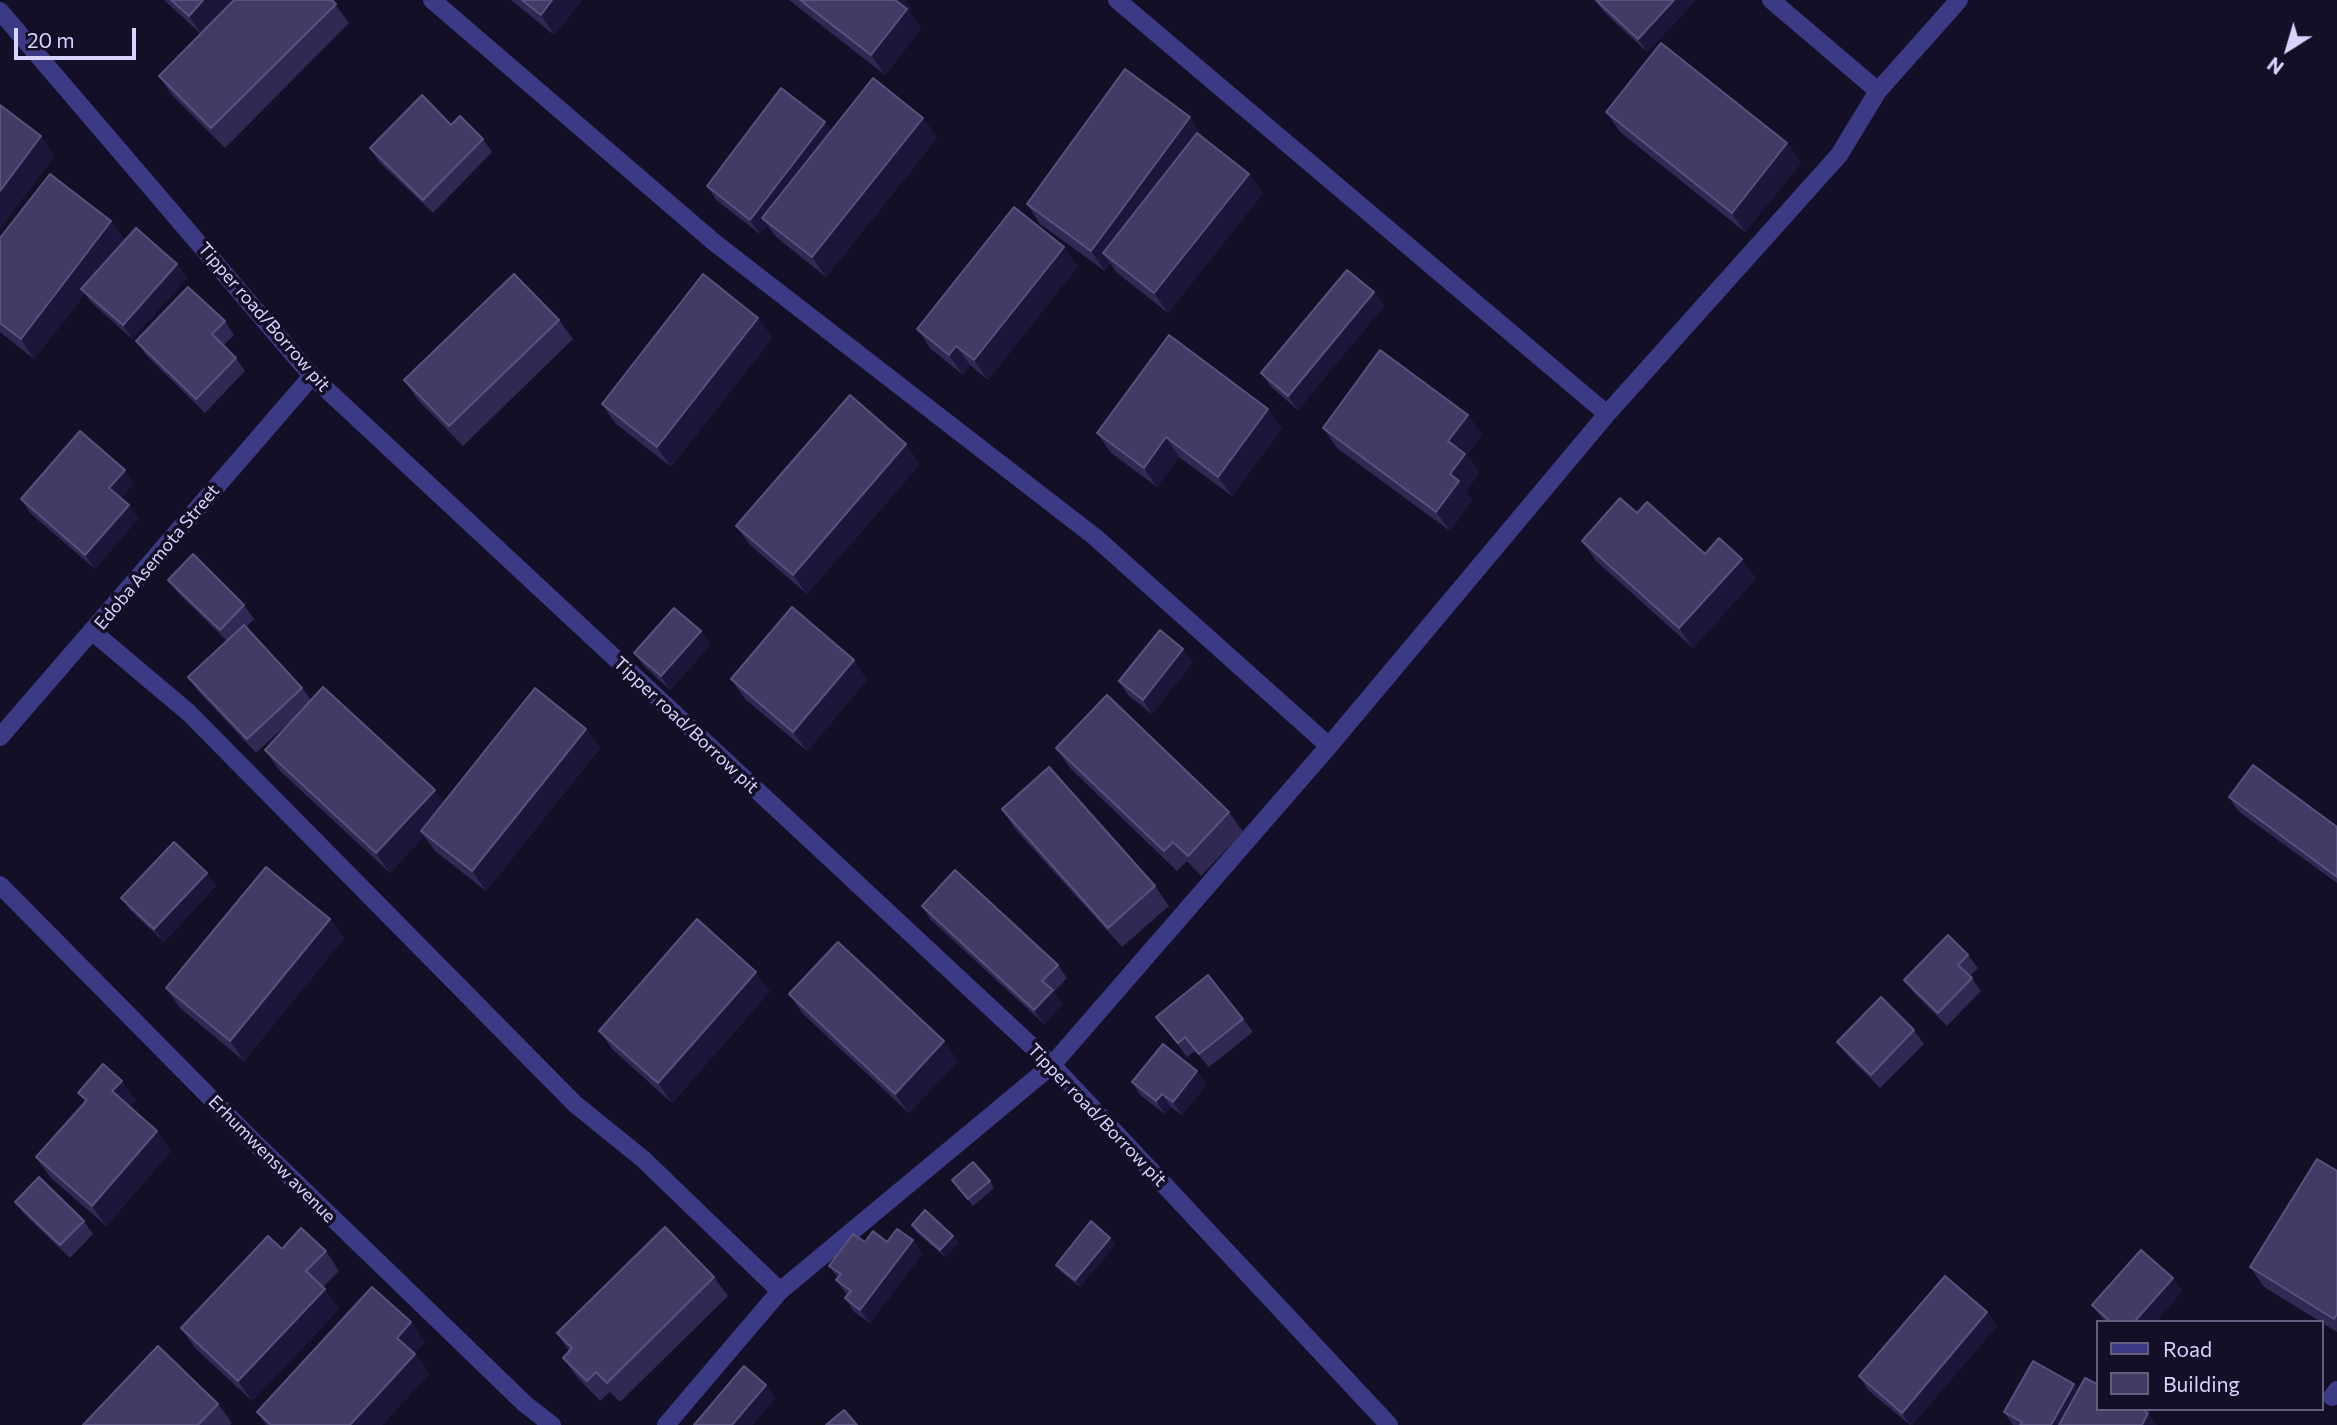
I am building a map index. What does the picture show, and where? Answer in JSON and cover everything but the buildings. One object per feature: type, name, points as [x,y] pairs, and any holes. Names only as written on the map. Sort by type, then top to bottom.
[{"type":"street","points":[[432,0],[715,243],[1095,537],[1329,746]]},
{"type":"street","points":[[1117,0],[1607,414]]},
{"type":"street","points":[[1771,0],[1878,91]]},
{"type":"street","points":[[1776,0],[1878,91]]},
{"type":"street","points":[[666,1425],[780,1292],[1052,1065],[1329,746],[1607,414],[1839,155],[1878,91],[1959,0]]},
{"type":"street","name":"Tipper road/Borrow pit","points":[[0,11],[312,376],[1052,1065],[1389,1425]]},
{"type":"street","name":"Edoba Asemota Street","points":[[0,737],[312,376]]},
{"type":"street","points":[[93,632],[189,713],[575,1104],[643,1159],[780,1292]]},
{"type":"street","name":"Erhumwensw avenue","points":[[0,885],[266,1154],[525,1404],[552,1425]]}]
